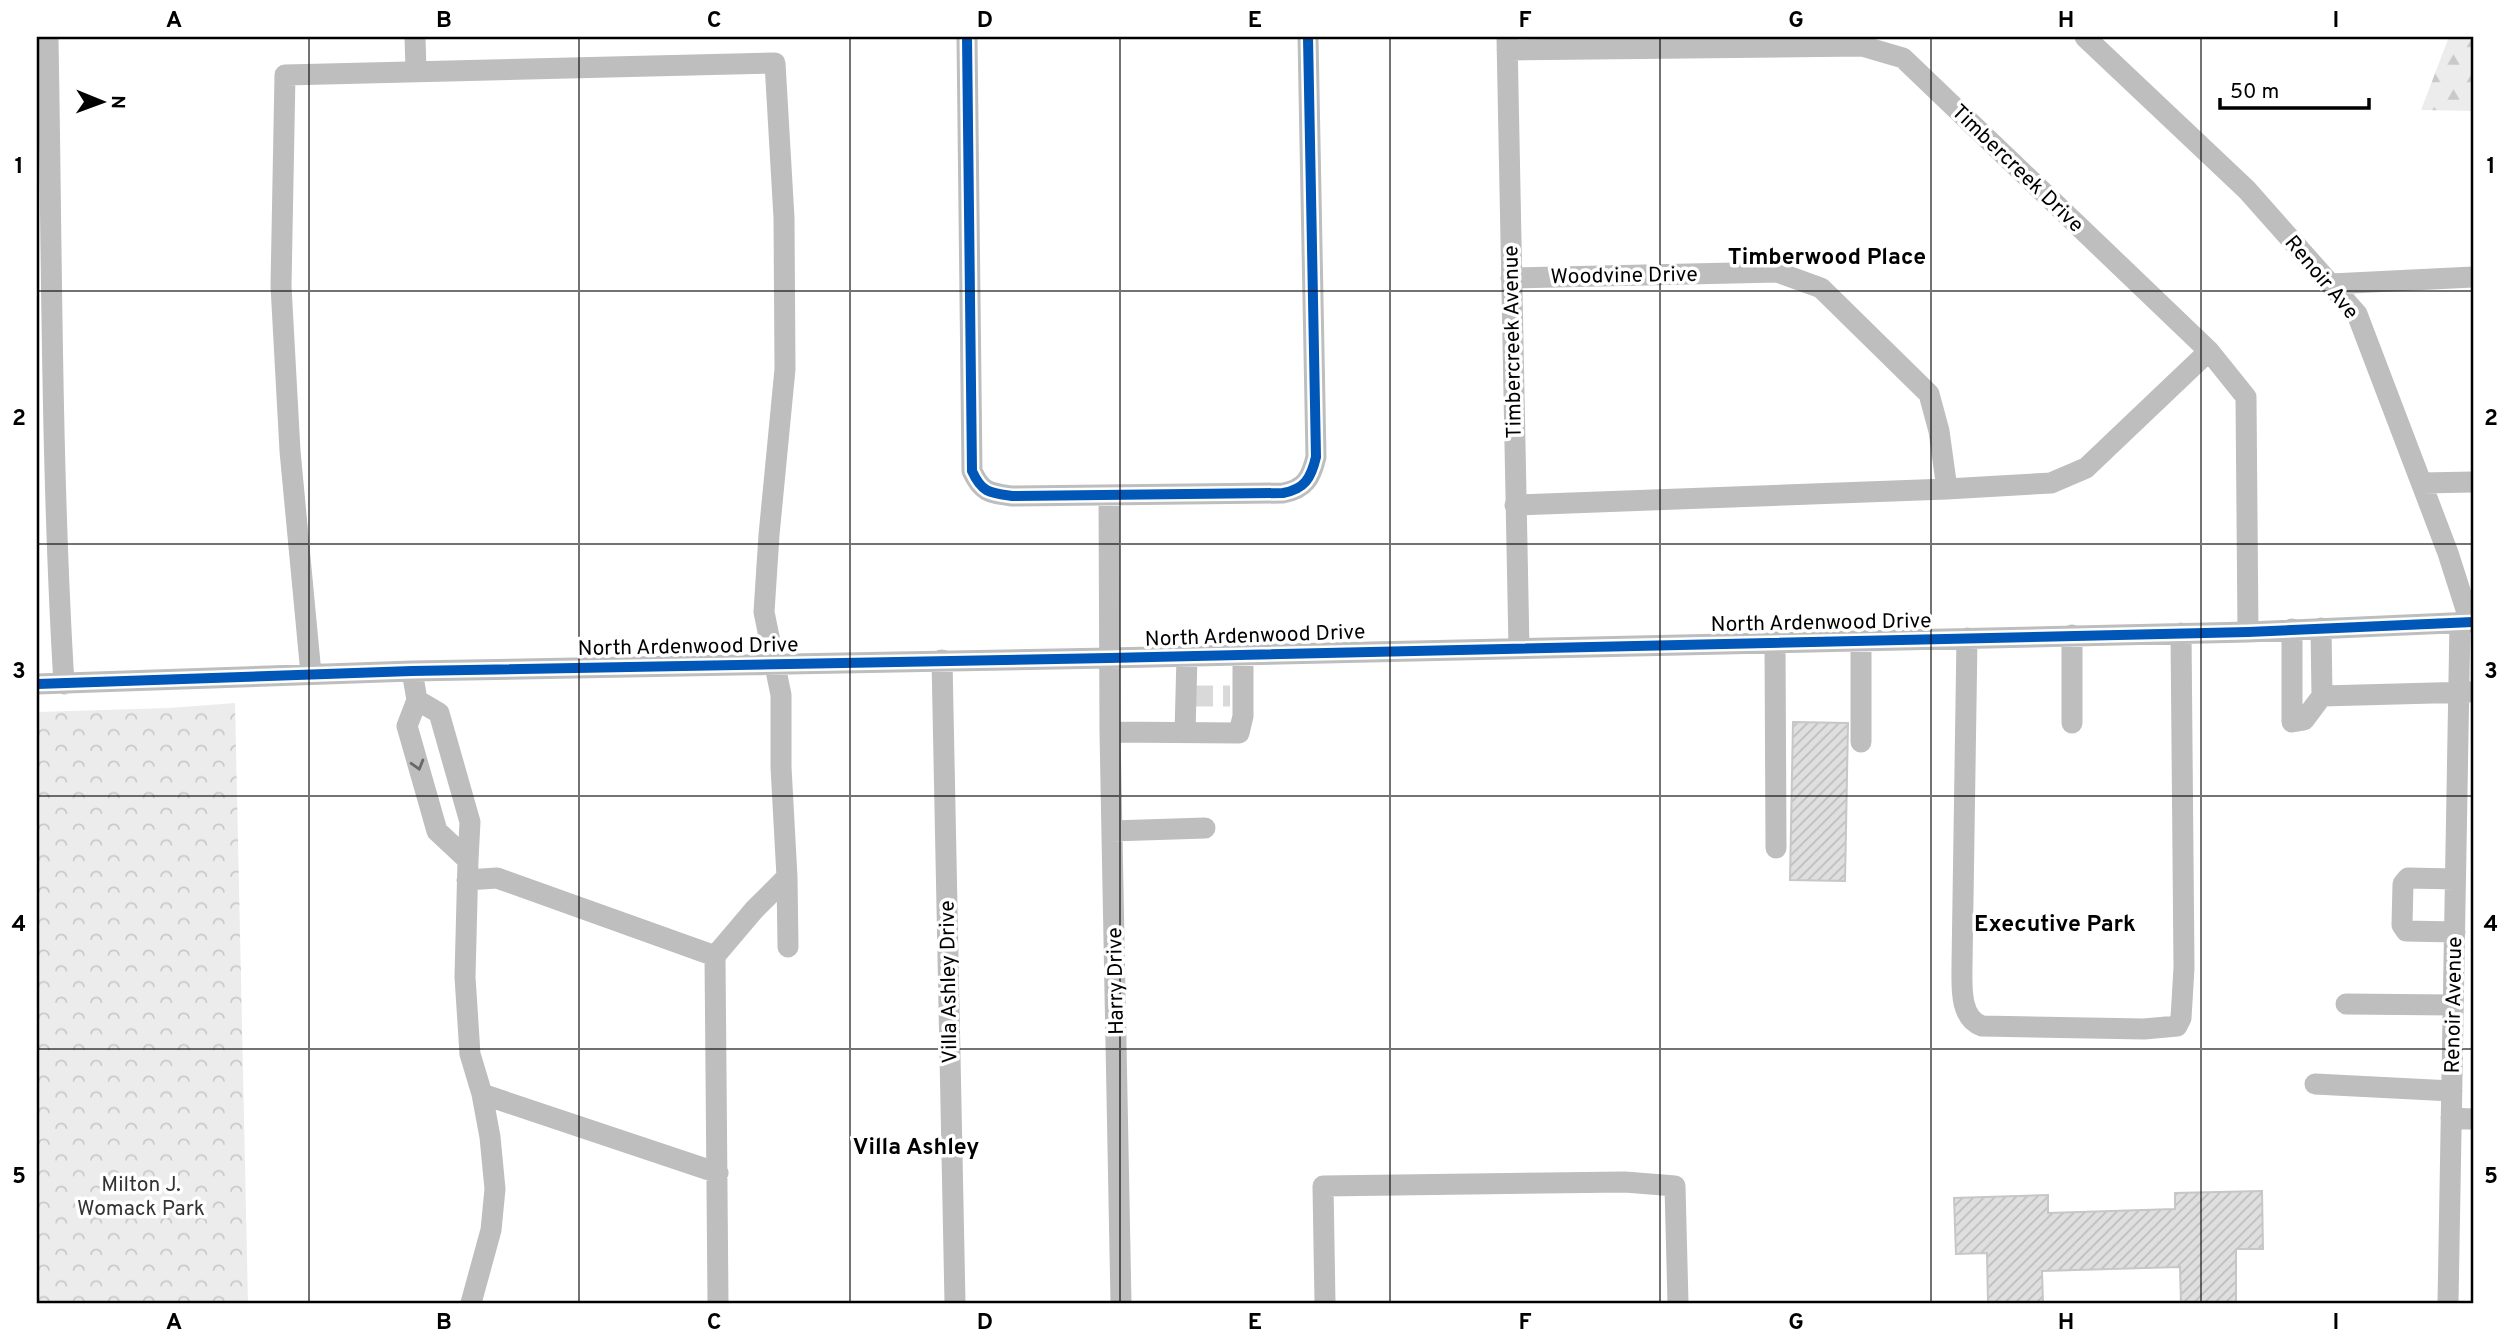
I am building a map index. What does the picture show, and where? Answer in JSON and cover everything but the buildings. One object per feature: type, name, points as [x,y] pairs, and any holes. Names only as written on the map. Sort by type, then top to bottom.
[{"type":"street","points":[[415,37],[416,71]]},
{"type":"street","points":[[967,37],[972,471],[976,481],[987,492],[1012,496],[1283,493],[1296,491],[1307,483],[1316,457],[1308,37]]},
{"type":"street","name":"Renoir Ave","points":[[2085,37],[2247,190],[2357,314],[2448,553],[2468,622]]},
{"type":"street","points":[[44,38],[50,315],[47,564],[64,684]]},
{"type":"street","name":"Timbercreek Avenue","points":[[1507,43],[1519,648]]},
{"type":"street","name":"Timbercreek Drive","points":[[1507,43],[1862,46],[1903,58],[2209,351],[2246,397],[2248,632]]},
{"type":"street","points":[[311,674],[290,451],[281,286],[285,75],[775,63],[784,218],[785,369],[764,612],[781,695],[788,947]]},
{"type":"street","name":"Woodvine Drive","points":[[1511,278],[1777,272],[1821,288],[1929,394],[1939,431],[1947,489]]},
{"type":"street","points":[[2331,284],[2473,277]]},
{"type":"street","points":[[1515,505],[2051,483],[2086,468],[2209,351]]},
{"type":"street","points":[[2422,483],[2473,482]]},
{"type":"street","name":"Harry Drive","points":[[1109,495],[1110,732],[1121,1303]]},
{"type":"street","name":"North Ardenwood Drive","points":[[37,684],[412,671],[1110,659],[2248,632],[2468,622]]},
{"type":"street","name":"Renoir Avenue","points":[[2448,1303],[2452,1091],[2463,1042],[2453,1005],[2455,879],[2468,622]]},
{"type":"street","points":[[2292,629],[2292,722],[2304,720],[2322,696],[2321,628]]},
{"type":"street","points":[[1967,638],[1962,965],[1962,990],[1966,1011],[1971,1019],[1982,1026],[2144,1029],[2177,1026],[2181,1018],[2184,968],[2181,633]]},
{"type":"street","points":[[2072,635],[2072,723]]},
{"type":"street","points":[[1861,640],[1861,742]]},
{"type":"street","points":[[1775,642],[1776,848]]},
{"type":"street","points":[[1110,732],[1239,733],[1237,702],[1244,655]]},
{"type":"street","points":[[1185,733],[1189,701],[1187,656]]},
{"type":"street","name":"Villa Ashley Drive","points":[[942,660],[955,1303]]},
{"type":"street","points":[[412,671],[417,700],[407,726],[437,831],[467,870],[497,878],[715,956]]},
{"type":"street","points":[[2322,696],[2466,692]]},
{"type":"street","points":[[417,700],[439,713],[470,822],[465,976],[470,1054],[482,1094],[490,1137],[495,1189],[491,1230],[471,1303]]},
{"type":"street","points":[[1112,831],[1205,828]]},
{"type":"street","points":[[718,1303],[715,956],[754,910],[787,877]]},
{"type":"street","points":[[2455,879],[2408,878],[2403,884],[2402,925],[2406,932],[2455,932]]},
{"type":"street","points":[[2346,1004],[2453,1005]]},
{"type":"street","points":[[2315,1084],[2452,1091]]},
{"type":"street","points":[[482,1094],[718,1173]]},
{"type":"street","points":[[2451,1118],[2473,1119]]},
{"type":"street","points":[[1325,1303],[1323,1186],[1625,1182],[1675,1186],[1678,1303]]},
{"type":"green space","points":[[2449,37],[2473,37],[2473,111],[2421,110]]},
{"type":"green space","name":"Milton J. Womack Park","points":[[235,703],[248,1303],[37,1303],[37,712]]},
{"type":"tunnel","points":[[1192,696],[1230,696]]},
{"type":"cycle path","points":[[967,37],[972,471],[979,484],[987,491],[1012,496],[1283,493],[1297,489],[1309,477],[1316,457],[1308,37]]},
{"type":"cycle path","points":[[37,684],[412,671],[2248,632],[2473,622]]},
{"type":"district","name":"Timberwood Place","points":[[1827,256]]},
{"type":"district","name":"Executive Park","points":[[2055,923]]},
{"type":"district","name":"Villa Ashley","points":[[916,1146]]}]
